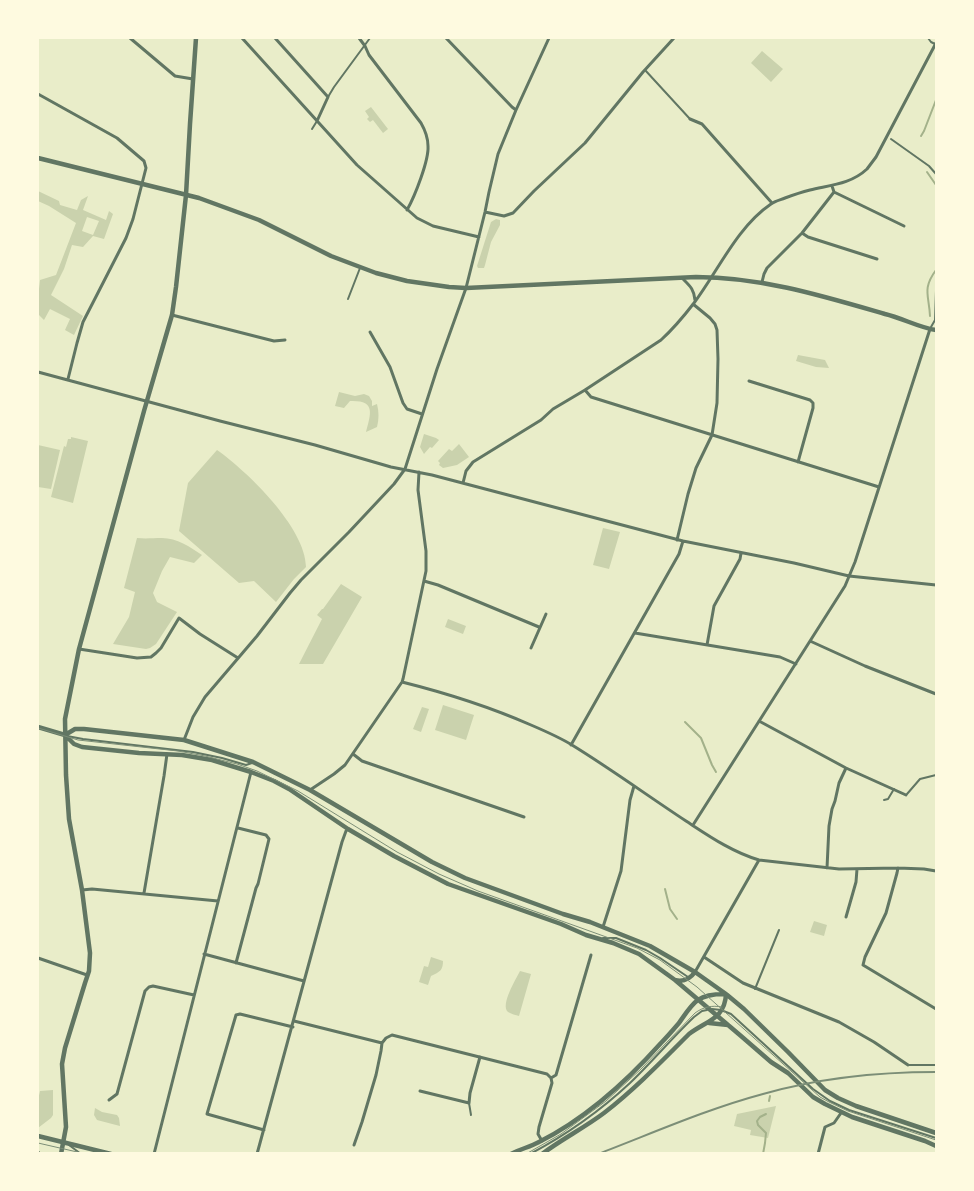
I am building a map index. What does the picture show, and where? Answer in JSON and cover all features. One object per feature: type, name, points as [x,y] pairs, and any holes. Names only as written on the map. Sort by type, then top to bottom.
[{"type":"street","points":[[130,38],[175,76],[193,80]]},
{"type":"street","points":[[61,1154],[66,1127],[62,1064],[65,1048],[88,975],[90,953],[82,890],[69,819],[65,719],[78,649],[172,315],[186,195],[196,38]]},
{"type":"street","points":[[242,38],[357,165],[407,210],[417,218],[433,226],[479,237]]},
{"type":"street","points":[[275,38],[328,97],[317,121]]},
{"type":"street","points":[[358,38],[421,123],[426,133],[428,155],[407,210]]},
{"type":"street","points":[[446,38],[516,110]]},
{"type":"street","points":[[184,740],[200,705],[300,580],[349,532],[394,484],[405,469],[466,288],[495,164],[516,110],[549,38]]},
{"type":"street","points":[[485,212],[504,216],[510,215],[585,143],[674,38]]},
{"type":"street","points":[[462,482],[466,471],[473,462],[541,420],[553,409],[661,340],[670,332],[694,303],[734,242],[752,219],[772,203],[804,192],[844,183],[868,168],[936,43]]},
{"type":"street","points":[[38,94],[117,138],[144,161],[146,168],[134,219],[83,322],[68,379]]},
{"type":"street","points":[[690,118],[702,124],[772,203]]},
{"type":"street","points":[[38,158],[186,195],[259,220],[331,256],[360,268],[376,274],[407,281],[466,288],[712,277],[762,282],[822,296],[936,330]]},
{"type":"street","points":[[832,186],[834,192],[904,226]]},
{"type":"street","points":[[762,282],[767,268],[802,232],[834,192]]},
{"type":"street","points":[[802,232],[808,237],[877,259]]},
{"type":"street","points":[[676,540],[696,468],[712,435],[717,404],[718,359],[716,324],[694,303],[694,293],[682,278]]},
{"type":"street","points":[[172,315],[274,341],[285,340]]},
{"type":"street","points":[[930,329],[936,336]]},
{"type":"street","points":[[693,825],[845,586],[855,562],[930,329]]},
{"type":"street","points":[[370,332],[390,368],[403,403],[407,408],[422,414]]},
{"type":"street","points":[[38,372],[391,467],[462,482],[676,540],[794,563],[849,576],[936,585]]},
{"type":"street","points":[[749,381],[810,400],[813,403],[798,462]]},
{"type":"street","points":[[585,390],[591,397],[879,487]]},
{"type":"street","points":[[303,799],[310,790],[345,765],[402,682],[424,582],[427,559],[418,490],[419,472]]},
{"type":"street","points":[[571,744],[679,554],[683,541]]},
{"type":"street","points":[[707,645],[714,606],[740,559],[741,553]]},
{"type":"street","points":[[424,582],[438,585],[539,627]]},
{"type":"street","points":[[531,648],[546,614]]},
{"type":"street","points":[[78,649],[137,658],[151,657],[161,648],[179,618],[238,658]]},
{"type":"street","points":[[634,633],[780,657],[796,664]]},
{"type":"street","points":[[810,641],[865,666],[936,694]]},
{"type":"street","points":[[402,682],[476,703],[508,715],[571,744],[729,848],[747,856],[759,860],[826,868],[898,868],[924,869],[936,872]]},
{"type":"street","points":[[759,721],[846,768],[906,795]]},
{"type":"street","points":[[38,727],[65,735],[74,744],[82,746],[212,760],[251,772],[289,789],[348,829],[448,884],[639,954],[675,980],[771,1062],[788,1073],[813,1097],[841,1113],[936,1146]]},
{"type":"street","points":[[65,735],[75,729],[84,728],[184,740],[252,762],[270,770],[310,790],[432,862],[457,874],[563,914],[590,922],[650,946],[695,972],[726,994],[826,1090],[838,1098],[856,1106],[936,1132]]},
{"type":"street","points":[[144,893],[167,754]]},
{"type":"street","points":[[353,754],[362,761],[524,817]]},
{"type":"street","points":[[826,868],[832,809],[846,768]]},
{"type":"street","points":[[154,1154],[251,772]]},
{"type":"street","points":[[603,927],[621,871],[630,800],[634,786]]},
{"type":"street","points":[[236,963],[269,839],[266,835],[238,828]]},
{"type":"street","points":[[257,1154],[342,842],[348,829]]},
{"type":"street","points":[[675,980],[689,978],[695,972],[759,860]]},
{"type":"street","points":[[898,868],[886,913],[863,965],[936,1009]]},
{"type":"street","points":[[846,917],[856,882],[857,869]]},
{"type":"street","points":[[82,890],[144,893],[218,901]]},
{"type":"street","points":[[204,954],[304,981]]},
{"type":"street","points":[[551,1078],[556,1075],[591,955]]},
{"type":"street","points":[[704,957],[734,978],[755,989],[839,1022],[874,1042],[908,1066]]},
{"type":"street","points":[[38,958],[88,975]]},
{"type":"street","points":[[109,1100],[117,1094],[145,991],[153,986],[194,995]]},
{"type":"street","points":[[511,1154],[542,1141],[611,1093],[662,1042],[692,1004],[709,995],[726,994]]},
{"type":"street","points":[[542,1154],[604,1112],[643,1080],[695,1029],[710,1023],[721,1010],[726,994]]},
{"type":"street","points":[[264,1130],[207,1114],[237,1014],[292,1027]]},
{"type":"street","points":[[294,1021],[382,1043]]},
{"type":"street","points":[[710,1023],[729,1026]]},
{"type":"street","points":[[354,1145],[376,1076],[382,1043],[389,1035],[547,1074],[551,1078],[551,1086],[538,1131],[542,1141]]},
{"type":"street","points":[[420,1091],[469,1103],[480,1057]]},
{"type":"street","points":[[818,1154],[825,1128],[834,1123],[841,1113]]},
{"type":"street","points":[[38,1136],[111,1154]]},
{"type":"lane","points":[[328,97],[370,38]]},
{"type":"lane","points":[[928,38],[930,42],[936,43]]},
{"type":"lane","points":[[645,70],[690,118]]},
{"type":"lane","points":[[312,129],[317,121]]},
{"type":"lane","points":[[890,138],[929,166],[936,174]]},
{"type":"lane","points":[[348,300],[360,268]]},
{"type":"lane","points":[[930,329],[935,320],[936,291]]},
{"type":"lane","points":[[65,735],[83,739],[206,754],[246,765],[252,762]]},
{"type":"lane","points":[[159,748],[167,754]]},
{"type":"lane","points":[[906,795],[920,779],[936,775]]},
{"type":"lane","points":[[884,800],[888,799],[894,789]]},
{"type":"lane","points":[[755,989],[779,930]]},
{"type":"lane","points":[[598,938],[616,938],[646,950],[689,978]]},
{"type":"lane","points":[[530,1154],[602,1107],[631,1082],[694,1017],[702,1011],[710,1009],[721,1010],[731,1014],[813,1089],[830,1101],[936,1138]]},
{"type":"lane","points":[[908,1066],[936,1065]]},
{"type":"lane","points":[[469,1103],[471,1114]]},
{"type":"lane","points":[[64,1142],[81,1154]]},
{"type":"green space","points":[[762,51],[783,69],[771,82],[751,63]]},
{"type":"green space","points":[[371,107],[388,129],[383,133],[373,120],[370,122],[367,119],[369,117],[365,111]]},
{"type":"green space","points":[[38,191],[59,201],[60,205],[77,210],[81,200],[88,196],[83,210],[106,220],[109,211],[113,214],[104,239],[93,236],[83,247],[72,245],[64,269],[51,295],[83,316],[74,335],[65,330],[70,319],[50,309],[44,320],[39,315],[38,289],[40,280],[56,275],[76,223],[38,201]],"holes":[[[87,217],[99,221],[93,235],[82,231]]]},
{"type":"green space","points":[[496,219],[500,220],[500,225],[491,242],[484,268],[478,268],[477,266],[491,222]]},
{"type":"green space","points":[[798,355],[825,360],[829,368],[816,367],[796,361]]},
{"type":"green space","points":[[339,392],[355,396],[364,394],[369,396],[372,406],[377,404],[377,427],[366,432],[370,409],[364,403],[350,401],[344,408],[335,406]]},
{"type":"green space","points":[[424,434],[439,440],[424,454],[420,447]]},
{"type":"green space","points":[[71,437],[88,441],[73,503],[51,497],[64,446],[66,447],[68,439],[71,439]]},
{"type":"green space","points":[[459,444],[469,457],[457,465],[443,468],[439,465],[438,461],[449,449],[452,451]]},
{"type":"green space","points":[[38,445],[60,450],[51,489],[38,487]]},
{"type":"green space","points":[[217,450],[244,472],[273,502],[286,518],[303,552],[306,567],[276,602],[254,581],[239,583],[179,531],[188,483]]},
{"type":"green space","points":[[603,528],[620,532],[609,569],[593,565]]},
{"type":"green space","points":[[137,538],[173,540],[202,555],[194,563],[170,557],[153,593],[157,602],[177,612],[156,644],[146,649],[113,644],[129,617],[135,592],[124,588]]},
{"type":"green space","points":[[341,584],[362,597],[323,664],[299,664],[322,619],[317,615]]},
{"type":"green space","points":[[448,619],[466,626],[463,634],[445,627]]},
{"type":"green space","points":[[443,705],[474,715],[466,740],[435,730]]},
{"type":"green space","points":[[422,707],[429,709],[421,732],[413,729]]},
{"type":"green space","points":[[814,921],[827,925],[824,936],[810,932]]},
{"type":"green space","points":[[431,957],[443,961],[443,964],[437,973],[431,976],[428,985],[419,982],[424,966],[428,967]]},
{"type":"green space","points":[[520,971],[531,974],[519,1016],[508,1012],[506,1004]]},
{"type":"green space","points":[[53,1090],[53,1115],[38,1128],[38,1100],[40,1091]]},
{"type":"green space","points":[[776,1106],[768,1138],[750,1135],[751,1130],[734,1126],[737,1114]]},
{"type":"green space","points":[[95,1108],[102,1112],[117,1115],[120,1126],[97,1120],[94,1115]]},
{"type":"waterway","points":[[921,136],[936,100]]},
{"type":"waterway","points":[[927,172],[936,185]]},
{"type":"waterway","points":[[930,316],[928,287],[936,270]]},
{"type":"waterway","points":[[685,722],[701,738],[716,772]]},
{"type":"waterway","points":[[665,889],[670,909],[677,919]]},
{"type":"waterway","points":[[769,1101],[770,1096]]},
{"type":"waterway","points":[[763,1154],[766,1133],[758,1125],[757,1121],[766,1114]]},
{"type":"tram line","points":[[38,728],[78,740],[178,751],[205,756],[257,771],[298,791],[397,852],[439,874],[478,891],[637,948],[660,960],[697,987],[820,1097],[848,1111],[936,1140]]},
{"type":"tram line","points":[[526,1154],[561,1134],[606,1101],[641,1069],[695,1013],[708,1007],[722,1007]]},
{"type":"tram line","points":[[38,1143],[86,1154]]},
{"type":"railway","points":[[598,1154],[721,1107],[784,1088],[849,1077],[892,1073],[936,1072]]}]
